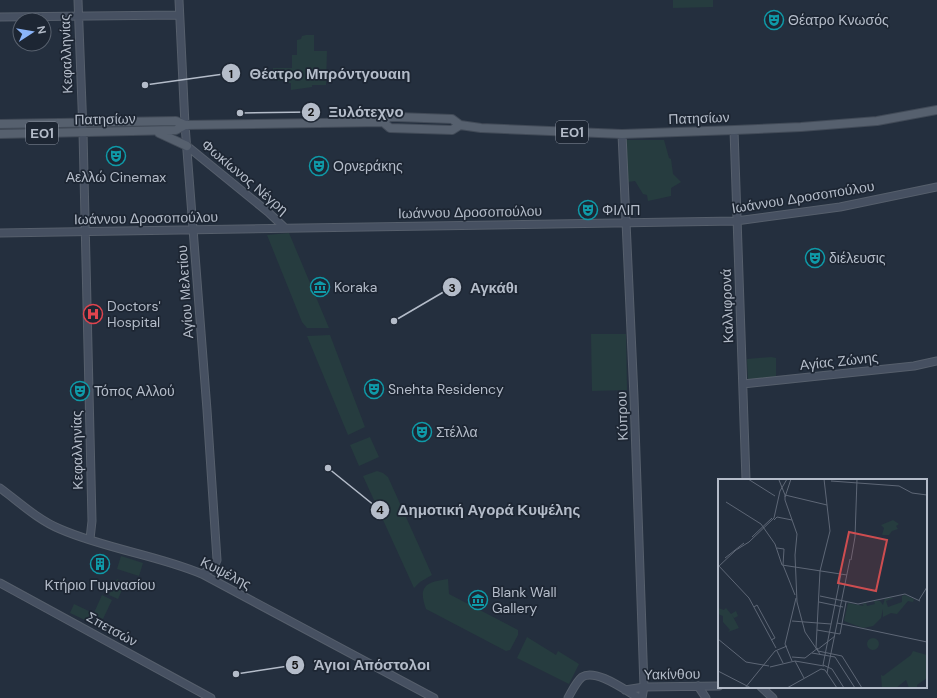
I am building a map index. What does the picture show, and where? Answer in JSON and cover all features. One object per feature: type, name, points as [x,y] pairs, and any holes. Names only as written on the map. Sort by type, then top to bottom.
[{"type":"main road","name":"Πατησίων","points":[[0,124],[176,121],[185,125],[383,122],[390,128],[452,130],[460,125],[532,131],[622,134],[801,128],[877,121],[937,110]]},
{"type":"main road","name":"Πατησίων","points":[[0,134],[176,130],[185,125]]},
{"type":"main road","points":[[147,131],[167,135],[187,146]]},
{"type":"street","name":"Κεφαλληνίας","points":[[78,0],[83,132],[92,521],[90,539]]},
{"type":"street","name":"Αγίου Μελετίου","points":[[179,0],[185,125],[194,230],[217,560],[214,567],[202,574]]},
{"type":"street","points":[[0,18],[179,15]]},
{"type":"street","name":"Καλλιφρονά","points":[[734,130],[746,479]]},
{"type":"street","name":"Κύπρου","points":[[622,134],[635,415],[644,687],[640,698]]},
{"type":"street","name":"Φωκίωνος Νέγρη","points":[[187,146],[268,212],[285,228]]},
{"type":"street","name":"Ιωάννου Δροσοπούλου","points":[[0,233],[737,221],[840,207],[937,187]]},
{"type":"street","name":"Αγίας Ζώνης","points":[[743,384],[914,366],[937,361]]},
{"type":"street","name":"Κυψέλης","points":[[0,488],[54,526],[90,539],[172,562],[202,574],[434,698]]},
{"type":"street","name":"Σπετσών","points":[[0,583],[211,698]]},
{"type":"street","points":[[568,698],[580,680],[590,674],[598,676],[640,698]]},
{"type":"street","points":[[698,686],[706,698]]},
{"type":"street","name":"Υακίνθου","points":[[625,690],[644,687],[718,686]]},
{"type":"street","points":[[761,688],[773,698]]},
{"type":"green space","points":[[673,0],[713,0],[713,7],[673,8]]},
{"type":"green space","points":[[306,35],[314,35],[314,51],[327,51],[326,85],[312,85],[312,87],[291,90],[291,83],[273,80],[273,68],[292,68],[292,55],[297,55],[297,40]]},
{"type":"green space","points":[[625,140],[664,140],[669,158],[671,159],[673,174],[681,182],[671,188],[671,196],[648,201],[647,195],[643,194],[635,181],[628,182]]},
{"type":"green space","points":[[289,233],[329,328],[307,328],[302,322],[267,235]]},
{"type":"green space","points":[[591,334],[626,334],[627,390],[592,391]]},
{"type":"green space","points":[[330,335],[365,427],[348,435],[307,336]]},
{"type":"green space","points":[[776,358],[776,379],[748,382],[747,359]]},
{"type":"green space","points":[[370,437],[379,457],[359,466],[350,445]]},
{"type":"green space","points":[[377,471],[388,477],[432,575],[420,582],[414,588],[363,476]]},
{"type":"green space","points":[[121,556],[143,563],[139,576],[117,569]]},
{"type":"green space","points":[[117,579],[125,583],[118,599],[109,595]]},
{"type":"green space","points":[[448,579],[449,594],[518,630],[518,635],[510,650],[506,651],[426,609],[423,595],[425,587],[434,582]]},
{"type":"green space","points":[[102,595],[112,600],[103,619],[93,615]]},
{"type":"green space","points":[[74,604],[91,612],[87,621],[70,613]]},
{"type":"green space","points":[[527,637],[556,655],[558,651],[579,664],[569,684],[517,658]]},
{"type":"place","name":"Θέατρο Κνωσός","points":[[774,20]]},
{"type":"place","name":"Θέατρο Μπρόντγουαιη","points":[[145,85]]},
{"type":"place","name":"Ξυλότεχνο","points":[[240,113]]},
{"type":"place","name":"Αελλώ Cinemax","points":[[116,156]]},
{"type":"place","name":"Ορνεράκης","points":[[319,166]]},
{"type":"place","name":"ΦΙΛΙΠ","points":[[588,210]]},
{"type":"place","name":"διέλευσις","points":[[815,258]]},
{"type":"place","name":"Koraka","points":[[320,287]]},
{"type":"place","name":"Doctors' Hospital","points":[[93,314]]},
{"type":"place","name":"Αγκάθι","points":[[394,321]]},
{"type":"place","name":"Snehta Residency","points":[[374,389]]},
{"type":"place","name":"Τόπος Αλλού","points":[[80,391]]},
{"type":"place","name":"Στέλλα","points":[[422,432]]},
{"type":"place","name":"Δημοτική Αγορά Κυψέλης","points":[[328,468]]},
{"type":"place","name":"Κτήριο Γυμνασίου","points":[[100,564]]},
{"type":"place","name":"Blank Wall Gallery","points":[[478,600]]},
{"type":"place","name":"Άγιοι Απόστολοι","points":[[236,674]]}]
